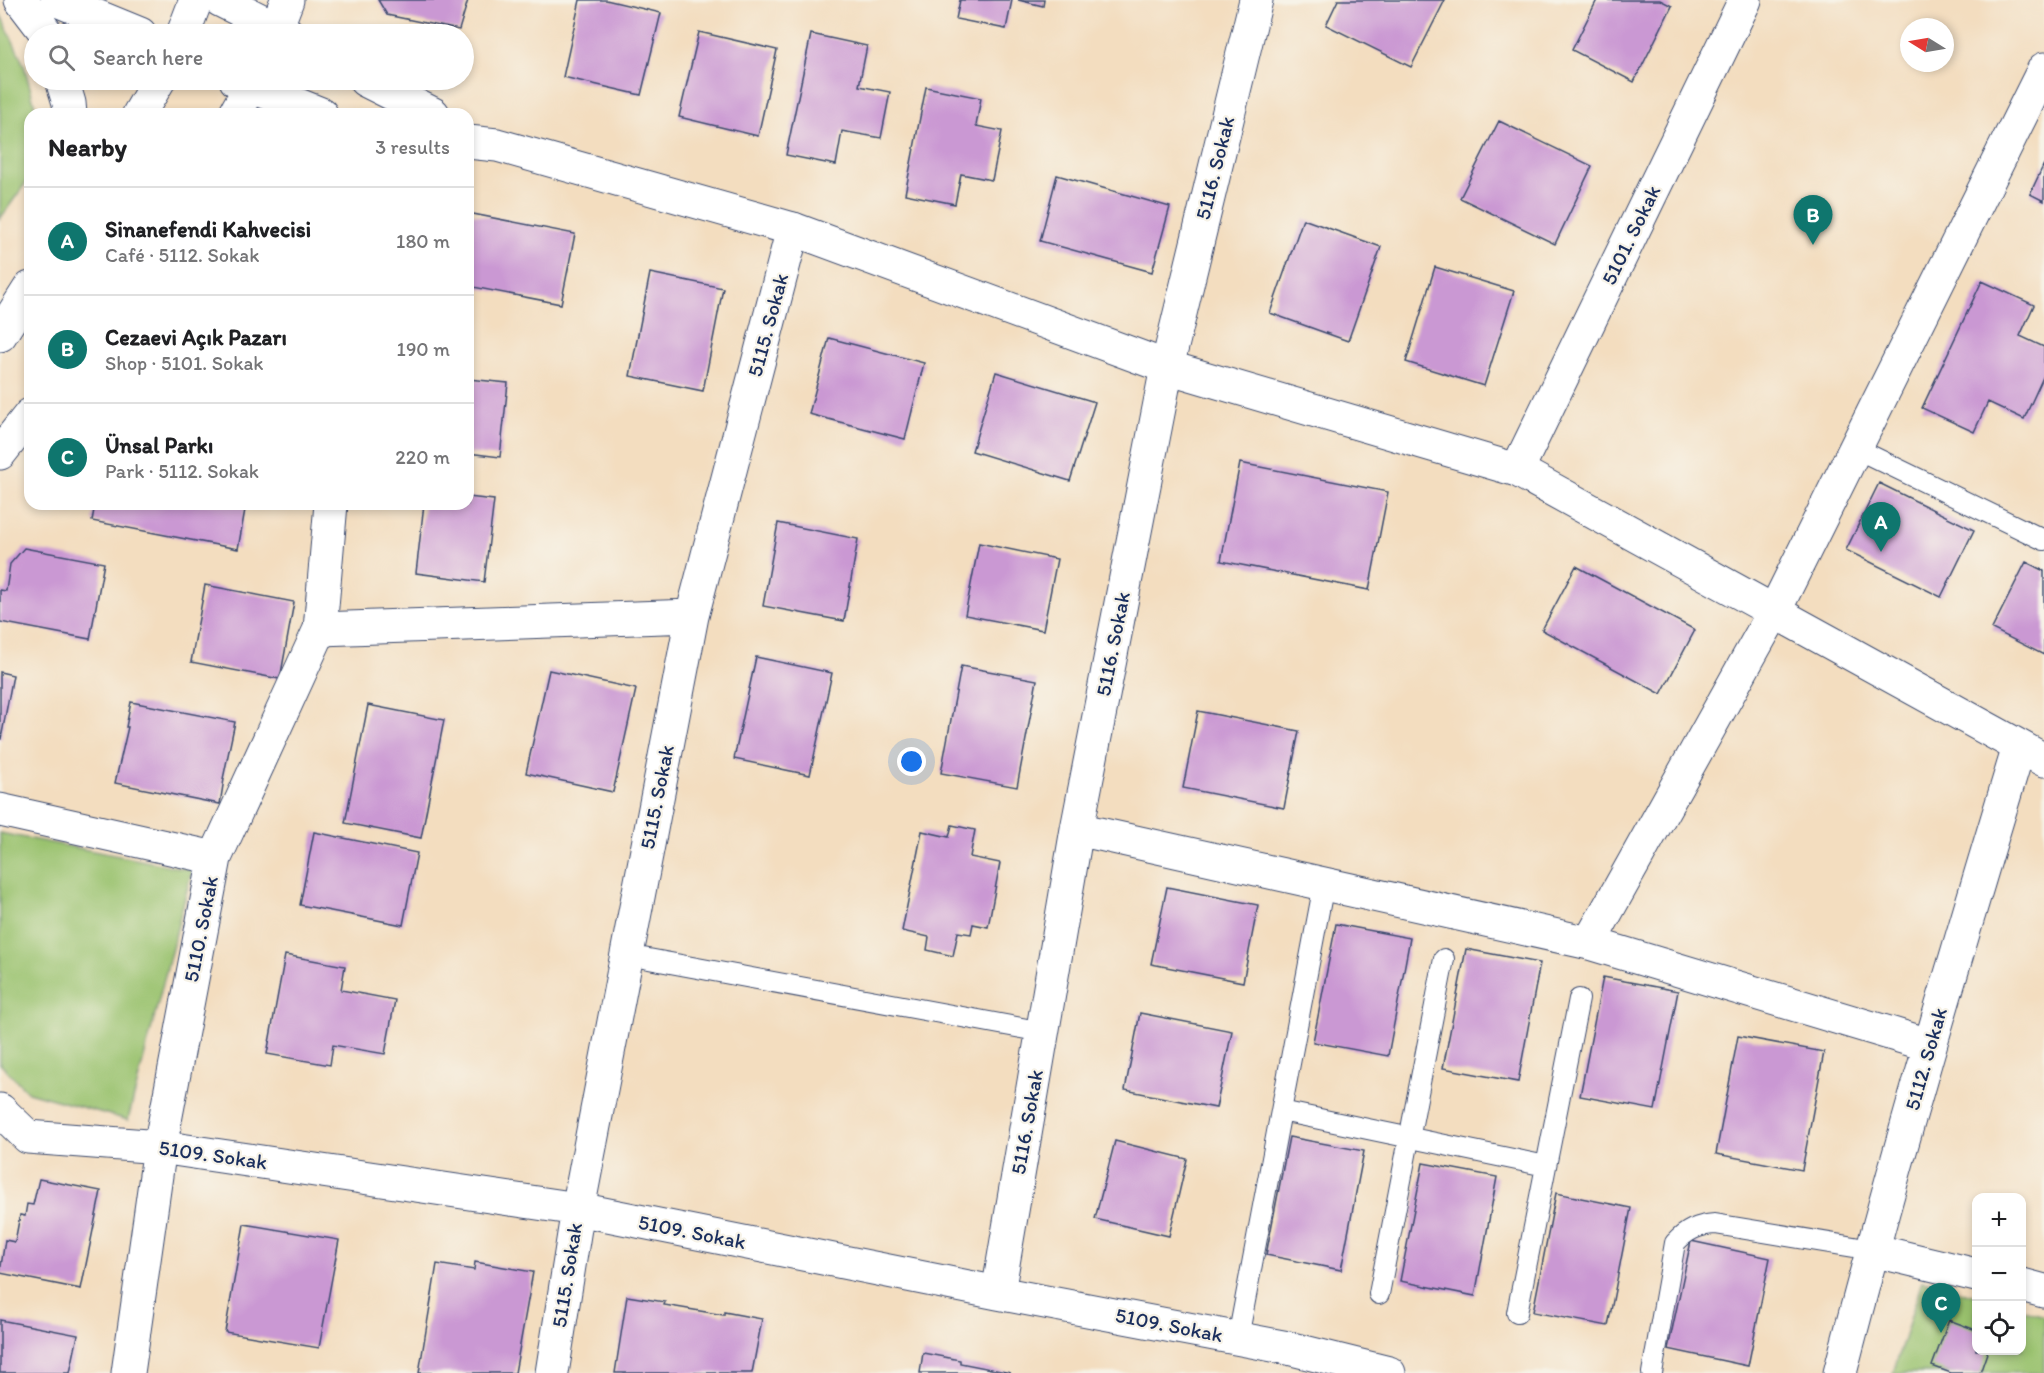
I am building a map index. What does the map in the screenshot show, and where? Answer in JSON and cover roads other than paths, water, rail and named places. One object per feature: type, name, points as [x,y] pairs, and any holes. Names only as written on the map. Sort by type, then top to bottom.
[{"type":"street","points":[[21,0],[39,24]]},
{"type":"street","points":[[57,0],[116,24]]},
{"type":"street","points":[[187,24],[196,0]]},
{"type":"street","points":[[220,0],[281,24]]},
{"type":"street","name":"5101. Sokak","points":[[1517,470],[1745,0]]},
{"type":"street","name":"5116. Sokak","points":[[998,1293],[1077,829],[1167,367],[1253,1]]},
{"type":"street","points":[[1589,943],[1774,612],[2044,69]]},
{"type":"street","points":[[65,90],[69,108]]},
{"type":"street","points":[[143,108],[153,90]]},
{"type":"street","points":[[244,90],[302,108]]},
{"type":"street","points":[[385,90],[421,108]]},
{"type":"street","points":[[482,143],[793,229],[1167,367],[1517,470],[2032,753]]},
{"type":"street","name":"5115. Sokak","points":[[552,1373],[578,1209],[692,616],[793,229]]},
{"type":"street","points":[[0,335],[24,297]]},
{"type":"street","points":[[0,453],[24,423]]},
{"type":"street","name":"5110. Sokak","points":[[128,1373],[160,1147],[215,858],[320,628],[330,510]]},
{"type":"street","points":[[320,628],[692,616]]},
{"type":"street","name":"5112. Sokak","points":[[1840,1373],[1929,1045],[2032,753]]},
{"type":"street","points":[[0,810],[215,858]]},
{"type":"street","points":[[1077,829],[1589,943],[1929,1045]]},
{"type":"street","name":"5109. Sokak","points":[[0,1110],[28,1137],[160,1147],[578,1209],[998,1293],[1238,1338],[1286,1360],[1389,1373]]},
{"type":"street","points":[[1872,1250],[1972,1274]]},
{"type":"street","points":[[2026,1286],[2044,1291]]},
{"type":"lane","points":[[1855,448],[2044,540]]},
{"type":"lane","points":[[1238,1338],[1324,884]]},
{"type":"lane","points":[[627,954],[1043,1032]]},
{"type":"lane","points":[[1379,1294],[1444,959]]},
{"type":"lane","points":[[1517,1313],[1580,999]]},
{"type":"lane","points":[[1281,1111],[1546,1166]]},
{"type":"lane","points":[[1652,1373],[1675,1243],[1690,1230],[1703,1225],[1715,1224],[1872,1250]]},
{"type":"place","name":"Cezaevi Açık Pazarı","points":[[1813,245]]},
{"type":"place","name":"Sinanefendi Kahvecisi","points":[[1881,552]]},
{"type":"place","name":"Ünsal Parkı","points":[[1941,1333]]}]
